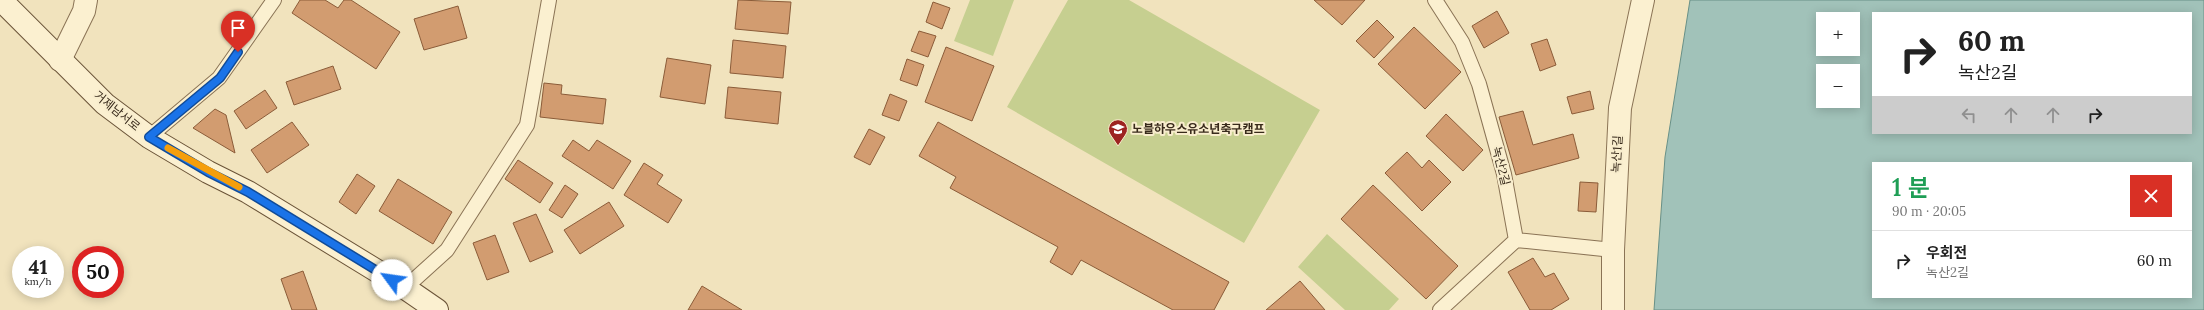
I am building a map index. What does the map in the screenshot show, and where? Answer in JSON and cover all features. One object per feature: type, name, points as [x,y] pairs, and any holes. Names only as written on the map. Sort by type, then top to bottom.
[{"type":"main road","name":"거제남서로","points":[[1,0],[105,104],[149,137],[208,172],[248,192],[405,288],[437,310]]},
{"type":"main road","points":[[60,60],[84,10],[86,0]]},
{"type":"main road","name":"녹산1길","points":[[1613,310],[1613,250],[1620,108],[1643,0]]},
{"type":"lane","points":[[149,137],[220,78],[274,0]]},
{"type":"lane","points":[[405,288],[447,250],[527,125],[549,0]]},
{"type":"lane","name":"녹산2길","points":[[1435,0],[1462,42],[1478,84],[1504,174],[1516,240]]},
{"type":"lane","points":[[1440,310],[1516,240],[1613,250]]},
{"type":"green space","points":[[970,0],[1014,0],[993,56],[954,41]]},
{"type":"green space","points":[[1068,0],[1129,0],[1320,110],[1244,243],[1007,107]]},
{"type":"green space","points":[[1327,234],[1399,299],[1389,310],[1345,310],[1298,267]]},
{"type":"water","points":[[1690,0],[2204,0],[2204,310],[1654,310],[1665,157]]},
{"type":"building","points":[[300,0],[325,0],[338,8],[344,0],[351,0],[400,32],[376,69],[292,13]]},
{"type":"building","points":[[738,0],[791,2],[788,34],[735,29]]},
{"type":"building","points":[[1314,0],[1365,0],[1342,25]]},
{"type":"building","points":[[933,2],[950,8],[942,29],[926,22]]},
{"type":"building","points":[[458,6],[467,38],[424,50],[414,19]]},
{"type":"building","points":[[1497,11],[1509,33],[1484,48],[1472,26]]},
{"type":"building","points":[[1377,20],[1394,37],[1374,58],[1356,41]]},
{"type":"building","points":[[1414,27],[1461,72],[1425,109],[1378,64]]},
{"type":"building","points":[[919,31],[936,36],[928,57],[911,51]]},
{"type":"building","points":[[1547,39],[1556,65],[1540,71],[1531,44]]},
{"type":"building","points":[[733,40],[786,46],[783,78],[730,73]]},
{"type":"building","points":[[946,47],[994,66],[972,121],[925,102]]},
{"type":"building","points":[[667,58],[711,65],[705,104],[660,97]]},
{"type":"building","points":[[907,59],[924,65],[917,86],[900,80]]},
{"type":"building","points":[[333,66],[341,89],[294,105],[286,82]]},
{"type":"building","points":[[544,83],[562,85],[561,94],[606,99],[603,124],[540,117]]},
{"type":"building","points":[[728,87],[781,92],[778,124],[725,118]]},
{"type":"building","points":[[265,90],[277,108],[246,129],[234,111]]},
{"type":"building","points":[[1590,91],[1594,109],[1572,114],[1567,97]]},
{"type":"building","points":[[890,94],[907,101],[899,121],[882,115]]},
{"type":"building","points":[[215,109],[226,115],[235,153],[193,128]]},
{"type":"building","points":[[1523,111],[1533,145],[1573,134],[1579,158],[1516,175],[1499,117]]},
{"type":"building","points":[[1446,114],[1483,150],[1463,171],[1426,136]]},
{"type":"building","points":[[292,122],[309,145],[267,173],[251,150]]},
{"type":"building","points":[[938,122],[1229,282],[1214,310],[1173,310],[1081,260],[1072,275],[1050,262],[1058,247],[950,188],[956,177],[919,156]]},
{"type":"building","points":[[869,129],[885,137],[870,165],[854,157]]},
{"type":"building","points":[[573,140],[589,151],[597,140],[631,161],[613,189],[562,156]]},
{"type":"building","points":[[1407,152],[1422,168],[1429,160],[1451,182],[1422,211],[1385,173]]},
{"type":"building","points":[[518,160],[553,183],[540,203],[505,179]]},
{"type":"building","points":[[644,163],[663,175],[657,184],[682,200],[668,223],[624,195]]},
{"type":"building","points":[[357,174],[375,186],[356,214],[339,202]]},
{"type":"building","points":[[398,179],[452,212],[433,244],[379,211]]},
{"type":"building","points":[[1580,182],[1598,183],[1596,212],[1578,211]]},
{"type":"building","points":[[565,185],[578,194],[562,218],[549,210]]},
{"type":"building","points":[[1373,185],[1458,266],[1426,299],[1341,219]]},
{"type":"building","points":[[609,202],[624,226],[580,254],[564,230]]},
{"type":"building","points":[[536,214],[553,252],[530,262],[513,223]]},
{"type":"building","points":[[495,235],[509,272],[487,280],[473,243]]},
{"type":"building","points":[[1533,258],[1545,277],[1554,273],[1569,299],[1551,310],[1530,310],[1508,272]]},
{"type":"building","points":[[303,271],[317,310],[292,310],[281,279]]},
{"type":"building","points":[[1300,281],[1325,310],[1266,310]]},
{"type":"building","points":[[702,286],[742,310],[688,310]]},
{"type":"slow traffic","points":[[168,148],[208,172],[239,187]]},
{"type":"place","name":"노블하우스유소년축구캠프","points":[[1118,146]]},
{"type":"route","points":[[238,52],[220,78],[149,137],[208,172],[248,192],[329,243],[392,280]]}]
